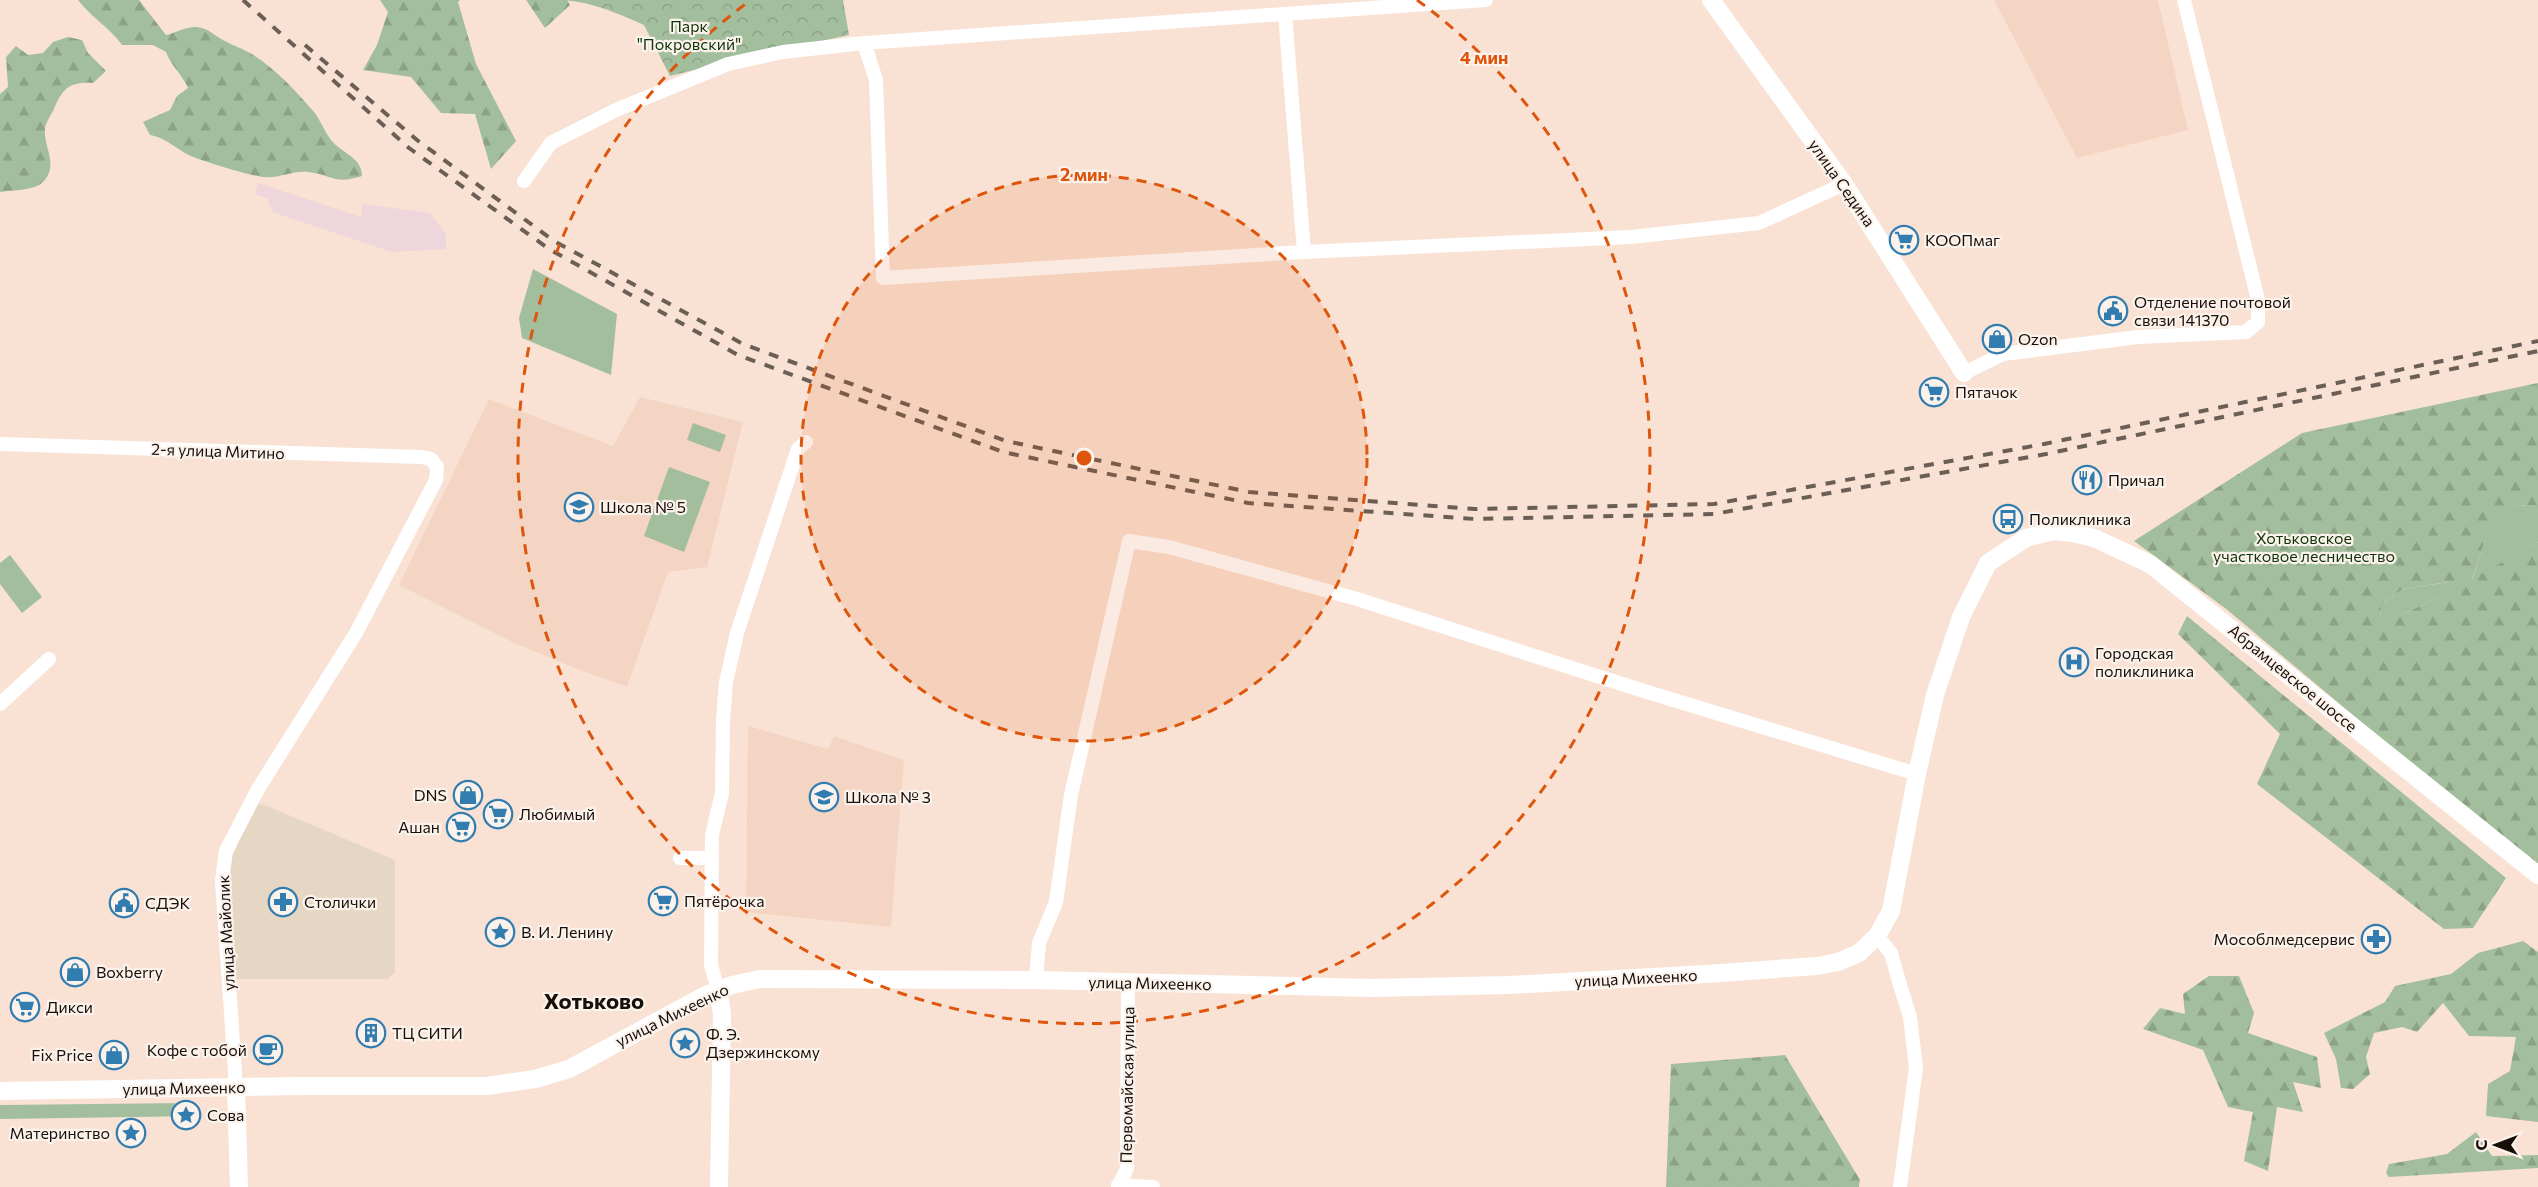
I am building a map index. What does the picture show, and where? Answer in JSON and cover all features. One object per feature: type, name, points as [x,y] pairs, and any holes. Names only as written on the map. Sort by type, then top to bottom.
[{"type":"street","points":[[524,181],[551,143],[616,110],[728,64],[783,52],[864,43],[1486,0]]},
{"type":"street","name":"улица Седина","points":[[1711,0],[1844,184],[1964,373]]},
{"type":"street","points":[[1964,373],[2003,354],[2138,337],[2246,332],[2258,322],[2258,300],[2184,0]]},
{"type":"street","points":[[1285,14],[1304,252]]},
{"type":"street","points":[[864,43],[876,80],[883,278],[1304,252],[1631,237],[1759,223],[1844,184]]},
{"type":"street","points":[[719,1187],[722,1013],[711,965],[712,835],[722,793],[726,682],[736,633],[798,449],[806,442]]},
{"type":"street","name":"2-я улица Митино","points":[[0,444],[421,457],[435,462],[438,473],[436,480],[356,633]]},
{"type":"street","name":"Абрамцевское шоссе","points":[[2026,538],[2053,531],[2073,533],[2094,538],[2150,564],[2538,875]]},
{"type":"street","name":"улица Михеенко","points":[[0,1091],[487,1086],[535,1079],[583,1062],[654,1022],[718,990],[760,979],[1036,980],[1372,988],[1509,985],[1706,974],[1838,962],[1858,953],[1877,936],[1891,911],[1917,774],[1935,695],[1961,617],[1988,563],[2026,538]]},
{"type":"street","points":[[1036,980],[1039,943],[1056,902],[1071,795],[1129,541],[1169,546],[1357,599],[1644,691],[1917,774]]},
{"type":"street","name":"улица Майолик","points":[[236,1088],[223,865],[226,851],[258,789],[356,633]]},
{"type":"street","points":[[0,704],[49,659]]},
{"type":"street","points":[[680,858],[712,858]]},
{"type":"street","points":[[1877,936],[1891,953],[1910,1017],[1916,1068],[1900,1187]]},
{"type":"street","name":"Первомайская улица","points":[[1118,1186],[1127,1168],[1128,982]]},
{"type":"street","points":[[236,1088],[239,1187]]},
{"type":"street","points":[[1118,1186],[1153,1187]]},
{"type":"shaded area","points":[[1994,0],[2158,0],[2188,130],[2077,158]]},
{"type":"shaded area","points":[[258,183],[361,217],[363,204],[430,213],[446,235],[446,249],[392,252],[272,212],[268,198],[255,194]]},
{"type":"shaded area","name":"Школа № 5","points":[[640,397],[743,422],[707,567],[668,572],[627,687],[510,641],[399,585],[489,399],[613,446]]},
{"type":"shaded area","name":"Школа № 3","points":[[748,726],[828,749],[834,736],[904,760],[891,927],[746,912]]},
{"type":"shaded area","points":[[258,804],[395,860],[395,972],[388,979],[235,979],[229,864],[254,807]]},
{"type":"green space","points":[[78,0],[139,0],[166,35],[197,27],[250,53],[276,72],[300,96],[316,115],[331,140],[359,164],[362,176],[345,180],[302,172],[269,177],[256,176],[197,159],[162,139],[150,135],[143,122],[170,110],[177,96],[188,88],[186,83],[166,52],[153,45],[122,45]]},
{"type":"green space","points":[[380,0],[460,0],[458,2],[476,64],[516,141],[491,169],[475,114],[441,113],[411,77],[363,70],[377,45],[388,12]]},
{"type":"green space","points":[[526,0],[567,0],[570,5],[545,28]]},
{"type":"green space","name":"Парк \"Покровский\"","points":[[558,0],[843,0],[849,35],[670,76],[644,25],[592,5]]},
{"type":"green space","points":[[68,37],[82,40],[88,53],[106,71],[93,83],[72,85],[60,97],[45,128],[50,168],[44,181],[35,187],[0,192],[0,94],[8,87],[6,57],[16,46],[28,55],[43,53],[53,42]]},
{"type":"green space","points":[[533,269],[617,314],[611,375],[522,338],[519,318]]},
{"type":"green space","name":"Хотьковское участковое лесничество","points":[[2538,383],[2538,506],[2513,505],[2507,526],[2489,528],[2472,579],[2538,542],[2538,866],[2470,813],[2225,608],[2134,541],[2302,433]],"holes":[[[2448,582],[2445,595],[2393,618],[2380,614],[2382,604],[2403,589]]]},
{"type":"green space","points":[[693,423],[726,435],[720,452],[687,440]]},
{"type":"green space","points":[[669,467],[710,482],[684,552],[644,536]]},
{"type":"green space","points":[[2513,505],[2538,506],[2538,542],[2472,580],[2489,527]]},
{"type":"green space","points":[[10,555],[42,597],[22,613],[0,584],[0,563]]},
{"type":"green space","points":[[2449,582],[2445,595],[2393,618],[2380,615],[2382,604],[2403,589]]},
{"type":"green space","points":[[2187,616],[2506,878],[2473,928],[2444,929],[2257,784],[2280,734],[2178,634]]},
{"type":"green space","points":[[2523,941],[2538,952],[2538,1122],[2486,1116],[2488,1084],[2510,1071],[2516,1037],[2469,1036],[2443,1003],[2417,1032],[2402,1027],[2374,1033],[2366,1057],[2370,1074],[2353,1089],[2341,1088],[2336,1059],[2324,1033],[2385,1002],[2395,986],[2451,974],[2478,953]]},
{"type":"green space","points":[[2209,976],[2239,976],[2254,1013],[2248,1033],[2317,1057],[2321,1088],[2293,1082],[2303,1112],[2277,1107],[2268,1171],[2244,1161],[2253,1112],[2228,1107],[2203,1050],[2143,1029],[2160,1008],[2185,1014],[2183,994]]},
{"type":"green space","points":[[1785,1055],[1860,1180],[1859,1187],[1666,1187],[1671,1064]]},
{"type":"green space","points":[[189,1103],[200,1116],[0,1119],[0,1105]]},
{"type":"green space","points":[[2476,1132],[2492,1156],[2538,1155],[2538,1168],[2389,1177],[2386,1173],[2389,1164],[2447,1154]]},
{"type":"railway","points":[[243,0],[409,148],[549,249],[738,355],[1003,452],[1248,503],[1475,519],[1714,514],[2046,454],[2538,351]]},
{"type":"railway","points":[[305,45],[417,140],[554,241],[743,344],[1006,441],[1249,492],[1475,509],[1714,504],[2044,444],[2538,341]]},
{"type":"place","name":"КООПмаг","points":[[1904,240]]},
{"type":"place","name":"Отделение почтовой связи 141370","points":[[2113,311]]},
{"type":"place","name":"Ozon","points":[[1997,339]]},
{"type":"place","name":"Пятачок","points":[[1934,392]]},
{"type":"place","name":"Причал","points":[[2087,480]]},
{"type":"place","name":"Школа № 5","points":[[579,507]]},
{"type":"place","name":"Поликлиника","points":[[2008,519]]},
{"type":"place","name":"Городская поликлиника","points":[[2074,662]]},
{"type":"place","name":"DNS","points":[[468,795]]},
{"type":"place","name":"Школа № 3","points":[[824,797]]},
{"type":"place","name":"Любимый","points":[[498,814]]},
{"type":"place","name":"Ашан","points":[[461,827]]},
{"type":"place","name":"Пятёрочка","points":[[663,901]]},
{"type":"place","name":"Столички","points":[[283,902]]},
{"type":"place","name":"СДЭК","points":[[124,903]]},
{"type":"place","name":"В. И. Ленину","points":[[500,932]]},
{"type":"place","name":"Мособлмедсервис","points":[[2376,939]]},
{"type":"place","name":"Boxberry","points":[[75,972]]},
{"type":"place","name":"Дикси","points":[[25,1007]]},
{"type":"place","name":"ТЦ СИТИ","points":[[371,1033]]},
{"type":"place","name":"Ф. Э. Дзержинскому","points":[[685,1043]]},
{"type":"place","name":"Кофе с тобой","points":[[268,1050]]},
{"type":"place","name":"Fix Price","points":[[114,1055]]},
{"type":"place","name":"Сова","points":[[186,1115]]},
{"type":"place","name":"Материнство","points":[[131,1133]]},
{"type":"district","name":"Хотьково","points":[[594,1001]]}]
